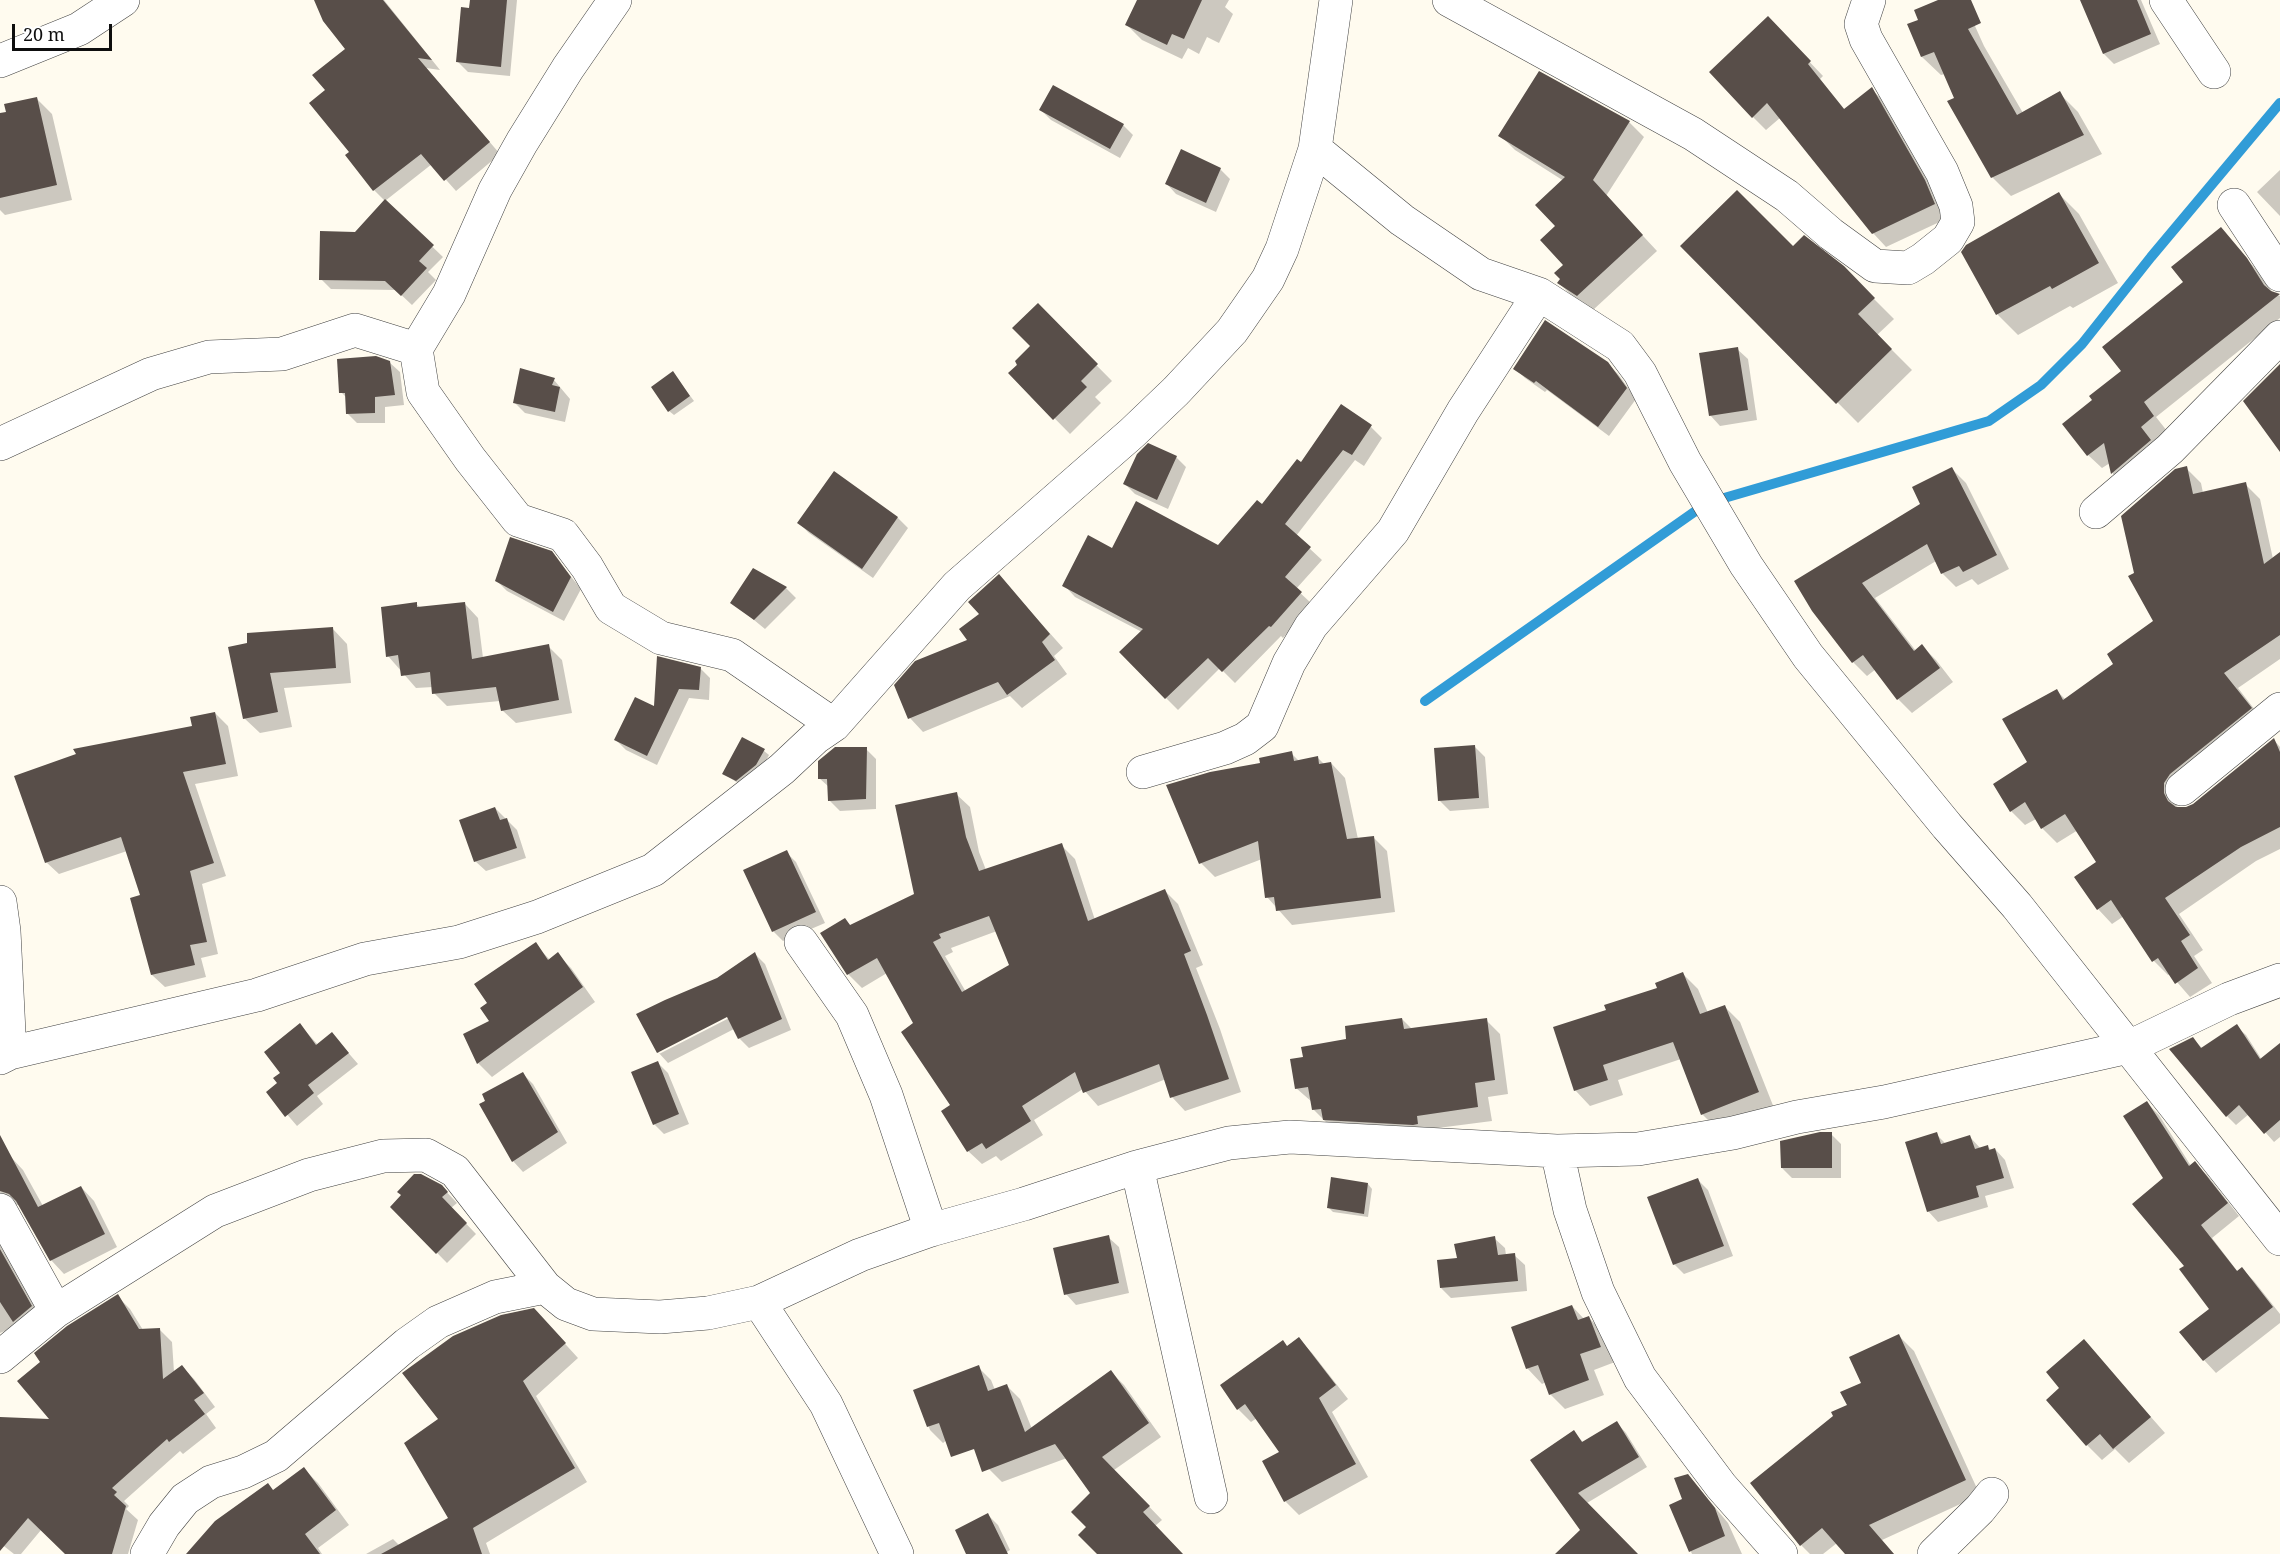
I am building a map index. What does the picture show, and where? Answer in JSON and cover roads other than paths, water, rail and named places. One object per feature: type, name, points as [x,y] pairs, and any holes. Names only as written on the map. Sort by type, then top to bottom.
[{"type":"street","points":[[0,61],[79,29],[123,0]]},
{"type":"street","points":[[615,0],[568,68],[522,142],[495,190],[449,294],[416,349],[423,392],[470,459],[518,520],[563,535],[611,608],[661,638],[732,655],[834,725]]},
{"type":"street","points":[[0,902],[4,931],[5,1055],[257,995],[365,959],[459,942],[537,917],[653,870],[834,725],[957,586],[1132,433],[1176,392],[1232,331],[1268,279],[1282,249],[1315,149],[1336,0]]},
{"type":"street","points":[[1449,0],[1693,134],[1787,196],[1831,234],[1875,266],[1908,268],[1948,239],[1959,222],[1956,206],[1942,172],[1866,39],[1861,24],[1869,0]]},
{"type":"street","points":[[2166,0],[2214,72]]},
{"type":"street","points":[[1315,149],[1402,220],[1481,274],[1539,294],[1620,346],[1640,373],[1685,462],[1746,565],[1808,656],[1947,826],[2018,906],[2280,1239]]},
{"type":"street","points":[[2234,205],[2280,275]]},
{"type":"street","points":[[1143,772],[1225,748],[1245,739],[1262,726],[1289,663],[1311,626],[1394,531],[1463,411],[1539,294]]},
{"type":"street","points":[[0,444],[151,374],[209,357],[282,354],[355,330],[416,349]]},
{"type":"street","points":[[2096,512],[2170,449],[2280,337]]},
{"type":"street","points":[[2182,789],[2280,709]]},
{"type":"street","points":[[801,942],[852,1015],[886,1095],[931,1230]]},
{"type":"street","points":[[0,1357],[56,1311],[215,1211],[309,1175],[383,1155],[426,1155],[455,1171],[545,1287],[566,1305],[593,1314],[660,1317],[708,1313],[759,1302],[860,1255],[931,1230],[1024,1204],[1137,1167],[1229,1143],[1290,1137],[1557,1151],[1638,1149],[1723,1135],[1797,1117],[1884,1102],[2129,1047],[2229,999],[2280,980]]},
{"type":"street","points":[[1557,1151],[1570,1210],[1598,1292],[1640,1378],[1721,1486],[1781,1554]]},
{"type":"street","points":[[1137,1167],[1211,1497]]},
{"type":"street","points":[[0,1210],[56,1311]]},
{"type":"street","points":[[147,1554],[164,1525],[185,1499],[211,1482],[243,1472],[276,1456],[407,1344],[438,1322],[495,1298],[545,1287]]},
{"type":"street","points":[[759,1302],[826,1404],[897,1554]]},
{"type":"street","points":[[1934,1554],[1992,1494]]},
{"type":"waterway","points":[[1425,701],[1707,503],[1989,421],[2041,385],[2082,344],[2151,257],[2280,103]]}]
